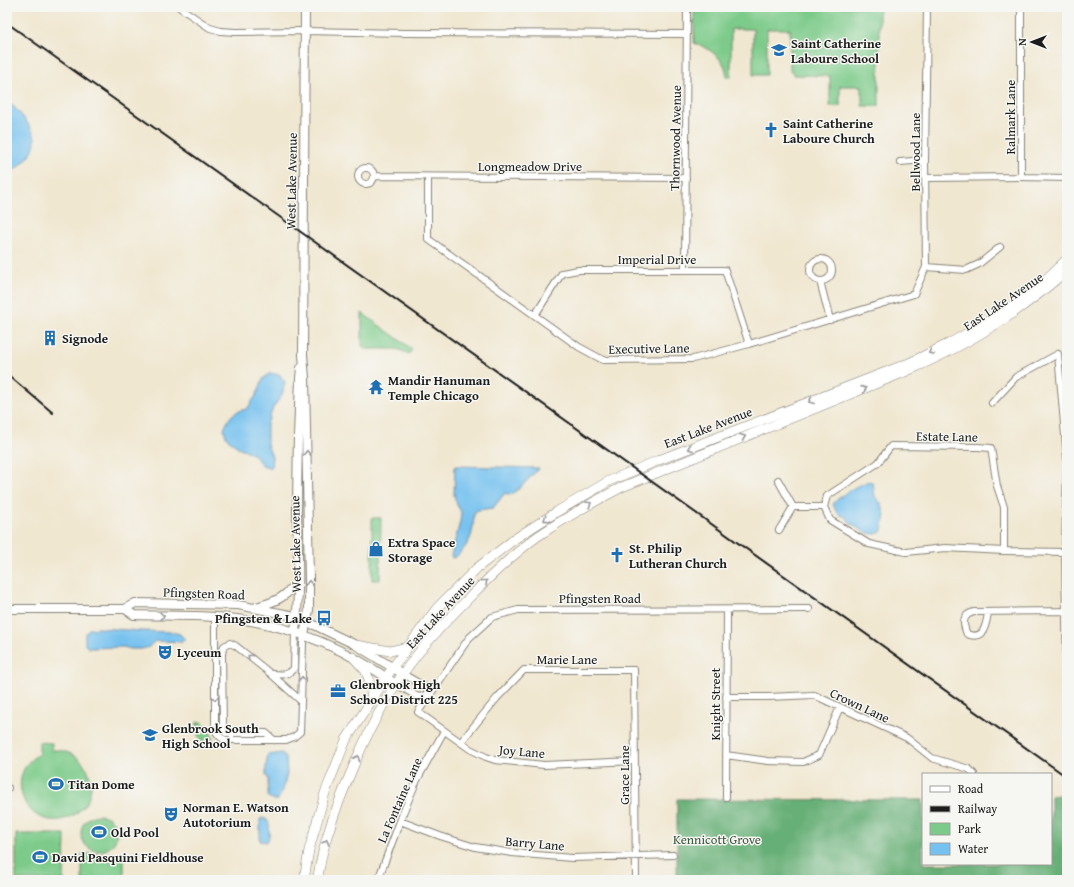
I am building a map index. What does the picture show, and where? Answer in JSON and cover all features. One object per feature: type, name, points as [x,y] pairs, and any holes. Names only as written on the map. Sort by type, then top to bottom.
[{"type":"main road","name":"East Lake Avenue","points":[[393,667],[437,608],[477,568],[516,538],[558,511],[609,481],[659,460],[909,363],[950,343],[1006,310],[1044,281],[1067,259]]},
{"type":"main road","name":"East Lake Avenue","points":[[403,674],[424,646],[477,589],[503,565],[532,542],[593,502],[622,487],[924,364],[988,329],[1040,294],[1067,270]]},
{"type":"main road","points":[[356,645],[390,651],[408,647]]},
{"type":"main road","points":[[353,657],[365,670],[369,679],[372,700]]},
{"type":"main road","points":[[304,880],[309,850],[325,793],[346,740],[393,667]]},
{"type":"main road","points":[[317,880],[324,846],[334,814],[346,784],[374,721],[403,674]]},
{"type":"street","points":[[179,7],[210,28],[221,31],[235,32],[305,31],[405,33],[687,34]]},
{"type":"street","name":"West Lake Avenue","points":[[274,740],[290,739],[300,732],[304,635],[309,610],[305,378],[303,355],[305,7]]},
{"type":"street","name":"Thornwood Avenue","points":[[685,270],[687,7]]},
{"type":"street","name":"Bellwood Lane","points":[[914,294],[926,267],[925,160],[928,7]]},
{"type":"street","name":"Ralmark Lane","points":[[1021,7],[1021,177]]},
{"type":"street","points":[[900,162],[925,160]]},
{"type":"street","name":"Longmeadow Drive","points":[[374,176],[686,178]]},
{"type":"street","name":"Executive Lane","points":[[428,176],[428,239],[579,347],[603,360],[693,359],[749,344],[914,294]]},
{"type":"street","points":[[925,178],[1067,178]]},
{"type":"street","points":[[926,267],[966,270],[979,264],[1000,246]]},
{"type":"street","name":"Imperial Drive","points":[[535,315],[562,273],[578,270],[725,270],[749,344]]},
{"type":"street","points":[[820,281],[830,320]]},
{"type":"street","points":[[992,403],[1016,377],[1058,354],[1067,459]]},
{"type":"street","name":"West Lake Avenue","points":[[295,632],[299,578],[297,513],[298,426],[300,378],[303,355]]},
{"type":"street","name":"Estate Lane","points":[[824,507],[827,496],[878,463],[891,446],[991,448],[997,486],[1004,507],[1004,550]]},
{"type":"street","points":[[1067,466],[1065,552],[1067,681]]},
{"type":"street","points":[[778,480],[793,507]]},
{"type":"street","points":[[793,507],[824,507],[830,520],[869,544],[906,552],[945,548],[1065,552]]},
{"type":"street","points":[[779,530],[793,507]]},
{"type":"street","points":[[254,608],[272,603],[282,598],[290,591],[299,578]]},
{"type":"street","name":"Pfingsten Road","points":[[125,610],[135,603],[218,604],[238,605],[290,615],[356,645],[424,686],[430,694]]},
{"type":"street","name":"Pfingsten Road","points":[[7,609],[125,610],[134,615],[215,617],[260,622],[295,632],[330,645],[353,657],[418,697],[430,694],[469,638],[492,617],[518,610],[809,609]]},
{"type":"street","name":"Knight Street","points":[[726,797],[727,610]]},
{"type":"street","points":[[988,613],[985,629],[980,635],[973,636],[967,634],[964,627],[964,620],[968,614],[974,612],[1067,611]]},
{"type":"street","points":[[215,617],[216,733],[222,739],[226,740],[274,740]]},
{"type":"street","points":[[271,674],[285,675],[290,673],[294,668],[295,632]]},
{"type":"street","points":[[274,740],[266,733],[226,733],[223,729],[222,654],[224,646],[227,644],[233,644],[271,674],[301,701]]},
{"type":"street","name":"Marie Lane","points":[[460,742],[497,698],[524,670],[634,670]]},
{"type":"street","name":"Grace Lane","points":[[634,670],[636,880]]},
{"type":"street","name":"Joy Lane","points":[[430,694],[418,712],[470,749],[495,760],[544,765],[635,761]]},
{"type":"street","name":"Crown Lane","points":[[726,697],[814,695],[906,738],[932,758],[969,769],[973,773]]},
{"type":"street","points":[[726,755],[768,761],[803,762],[819,755],[840,707]]},
{"type":"street","name":"La Fontaine Lane","points":[[378,880],[417,780],[444,731]]},
{"type":"street","name":"Barry Lane","points":[[400,821],[475,847],[512,854],[572,858],[673,856]]},
{"type":"green space","points":[[694,7],[879,7],[879,106],[862,106],[862,86],[840,86],[840,106],[830,106],[830,76],[793,75],[793,72],[790,71],[790,29],[767,29],[767,75],[753,75],[753,29],[731,29],[731,77],[727,77],[725,67],[716,55],[708,49],[694,43]]},
{"type":"green space","points":[[362,313],[412,349],[409,354],[397,349],[365,349],[362,346]]},
{"type":"green space","points":[[372,518],[381,518],[380,580],[372,580]]},
{"type":"green space","points":[[197,722],[202,722],[209,730],[214,746],[205,744],[202,741],[198,735]]},
{"type":"green space","name":"Titan Dome","points":[[39,742],[52,743],[52,750],[66,752],[79,759],[90,776],[91,784],[88,799],[79,811],[68,818],[60,820],[47,819],[35,814],[27,806],[22,796],[20,784],[22,773],[29,762],[39,754]]},
{"type":"green space","name":"Kennicott Grove","points":[[1067,794],[1067,880],[677,880],[677,799],[922,800],[922,865],[1052,865],[1052,796]]},
{"type":"green space","name":"Old Pool","points":[[99,815],[112,820],[117,833],[112,846],[99,851],[86,846],[81,833],[86,820]]},
{"type":"green space","name":"David Pasquini Fieldhouse","points":[[16,834],[65,834],[64,880],[16,880]]},
{"type":"green space","points":[[82,854],[124,854],[124,880],[82,880]]},
{"type":"water","points":[[7,100],[26,121],[33,132],[35,140],[29,156],[21,165],[7,175]]},
{"type":"water","points":[[270,373],[280,375],[285,382],[282,395],[273,408],[267,424],[267,444],[272,457],[271,468],[262,465],[254,455],[239,448],[226,437],[224,429],[232,415],[247,409],[257,394],[263,379]]},
{"type":"water","points":[[455,466],[539,468],[511,495],[505,493],[493,508],[478,510],[474,513],[473,530],[470,539],[460,553],[452,558],[451,556],[460,522],[461,512],[454,495]]},
{"type":"water","points":[[870,481],[873,483],[875,497],[881,503],[885,515],[882,530],[876,534],[866,533],[850,523],[846,517],[841,516],[838,513],[833,504],[850,490]]},
{"type":"water","points":[[99,628],[172,632],[180,634],[185,640],[175,642],[155,641],[149,647],[142,649],[123,647],[89,648],[85,645],[85,634],[89,629]]},
{"type":"water","points":[[282,753],[286,759],[287,774],[278,800],[275,800],[268,797],[268,778],[266,776],[266,766],[268,755]]},
{"type":"water","points":[[263,818],[269,822],[267,842],[260,841],[260,819]]},
{"type":"railway","points":[[7,23],[1067,777]]},
{"type":"railway","points":[[7,374],[53,413]]},
{"type":"place","name":"Saint Catherine Laboure School","points":[[779,50]]},
{"type":"place","name":"Saint Catherine Laboure Church","points":[[771,130]]},
{"type":"place","name":"Signode","points":[[50,338]]},
{"type":"place","name":"Mandir Hanuman Temple Chicago","points":[[376,387]]},
{"type":"place","name":"Extra Space Storage","points":[[376,549]]},
{"type":"place","name":"St. Philip Lutheran Church","points":[[617,555]]},
{"type":"place","name":"Pfingsten & Lake","points":[[324,618]]},
{"type":"place","name":"Lyceum","points":[[165,652]]},
{"type":"place","name":"Glenbrook High School District 225","points":[[338,691]]},
{"type":"place","name":"Glenbrook South High School","points":[[150,735]]},
{"type":"place","name":"Titan Dome","points":[[56,784]]},
{"type":"place","name":"Norman E. Watson Autotorium","points":[[171,814]]},
{"type":"place","name":"Old Pool","points":[[99,832]]},
{"type":"place","name":"David Pasquini Fieldhouse","points":[[40,857]]}]
